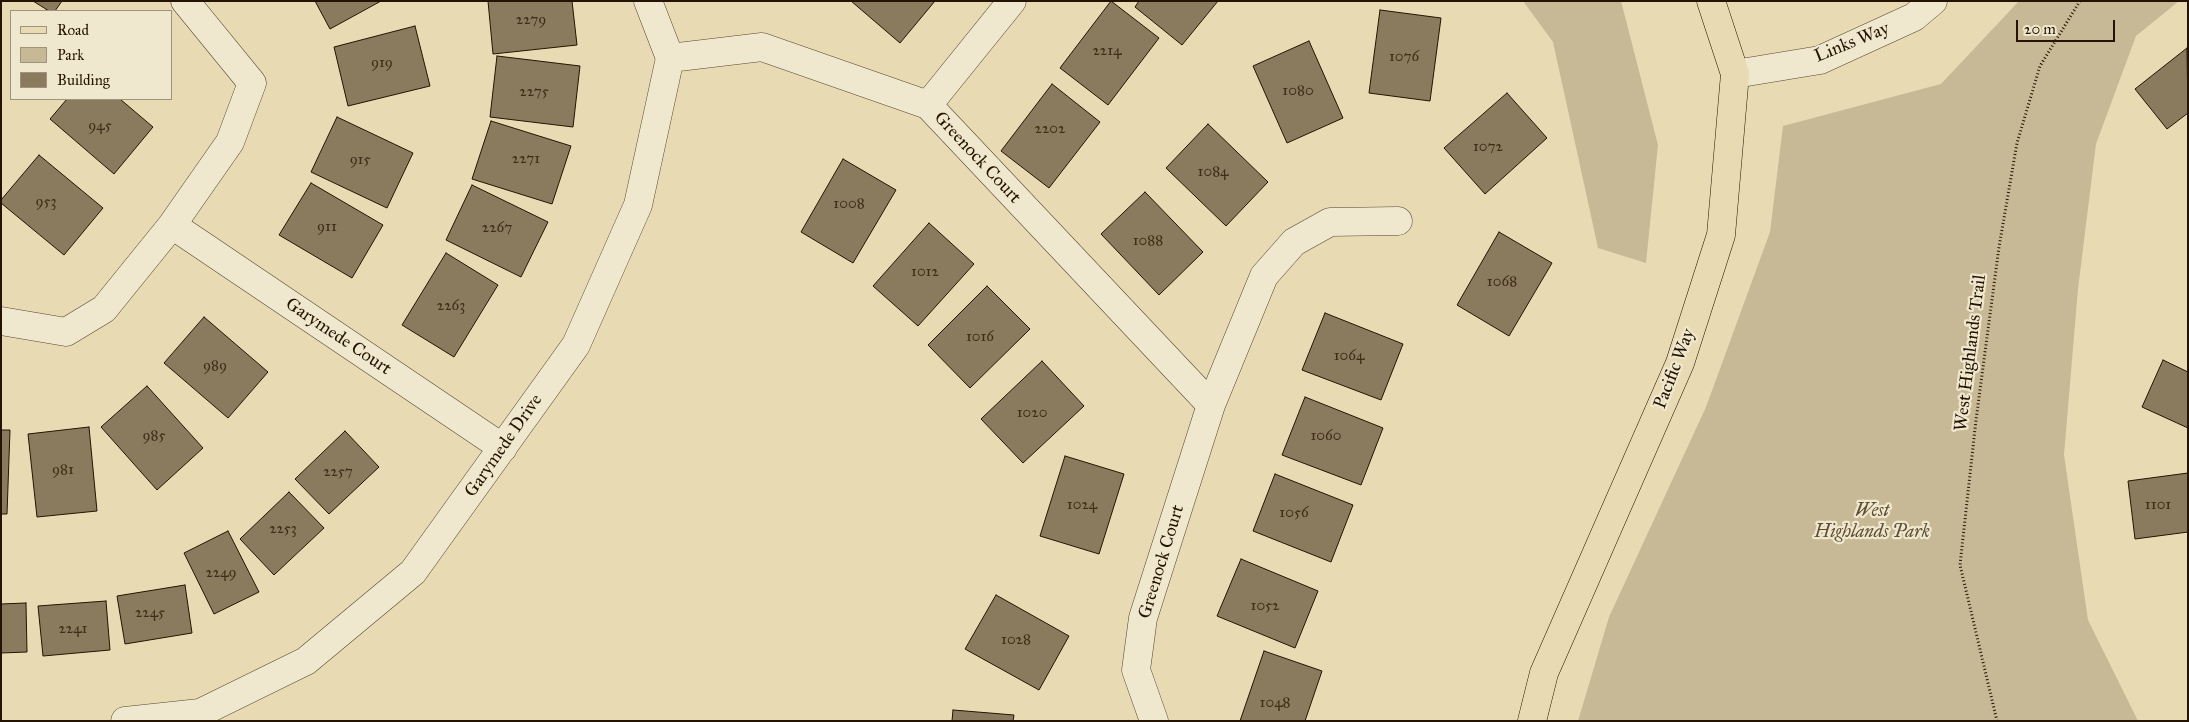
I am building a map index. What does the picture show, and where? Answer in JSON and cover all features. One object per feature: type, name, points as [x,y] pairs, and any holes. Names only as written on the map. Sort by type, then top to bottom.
[{"type":"main road","name":"Pacific Way","points":[[1532,721],[1544,673],[1680,363],[1721,235],[1735,74],[1711,1]]},
{"type":"street","points":[[1,321],[66,332],[104,308],[172,226],[230,142],[252,82],[185,1]]},
{"type":"street","points":[[648,1],[670,58]]},
{"type":"street","points":[[928,105],[1012,1]]},
{"type":"street","name":"Links Way","points":[[1735,74],[1820,60],[1914,17],[1933,1]]},
{"type":"street","name":"Greenock Court","points":[[670,58],[762,47],[928,105],[1211,405]]},
{"type":"street","name":"Garymede Drive","points":[[126,721],[201,717],[306,661],[413,572],[576,345],[638,205],[670,58]]},
{"type":"street","name":"Greenock Court","points":[[1154,721],[1136,670],[1143,618],[1211,405],[1264,276],[1294,242],[1330,222],[1398,221]]},
{"type":"street","name":"Garymede Court","points":[[172,226],[503,448]]},
{"type":"path","name":"West Highlands Trail","points":[[1997,721],[1960,565],[1974,430],[1999,247],[2017,143],[2040,66],[2080,1]]},
{"type":"green space","points":[[1523,1],[1621,1],[1658,145],[1646,263],[1598,248],[1553,42]]},
{"type":"green space","name":"West Highlands Park","points":[[2019,1],[2179,1],[2136,36],[2096,144],[2078,289],[2064,455],[2088,620],[2138,721],[1578,721],[1609,617],[1706,407],[1770,232],[1783,126],[1941,84]]},
{"type":"building","points":[[33,1],[62,1],[56,10],[47,10]]},
{"type":"building","points":[[315,1],[381,1],[330,29]]},
{"type":"building","points":[[488,1],[572,1],[577,45],[493,54]]},
{"type":"building","points":[[851,1],[935,1],[900,43]]},
{"type":"building","points":[[1111,1],[1159,38],[1108,105],[1060,68]]},
{"type":"building","points":[[1139,1],[1218,1],[1182,45],[1135,7]]},
{"type":"building","points":[[1380,10],[1441,18],[1430,101],[1369,93]]},
{"type":"building","points":[[415,26],[430,86],[348,106],[334,47]]},
{"type":"building","points":[[1309,41],[1343,118],[1287,143],[1253,66]]},
{"type":"building","points":[[2187,48],[2188,113],[2167,129],[2135,89]]},
{"type":"building","points":[[497,56],[580,66],[573,127],[490,117]]},
{"type":"building","points":[[1052,84],[1100,122],[1049,188],[1001,151]]},
{"type":"building","points":[[1507,93],[1547,138],[1485,194],[1444,148]]},
{"type":"building","points":[[66,100],[121,100],[153,127],[114,174],[50,119]]},
{"type":"building","points":[[337,117],[413,153],[387,208],[311,172]]},
{"type":"building","points":[[491,121],[571,146],[552,204],[472,179]]},
{"type":"building","points":[[1208,124],[1268,182],[1226,226],[1166,168]]},
{"type":"building","points":[[39,155],[103,208],[64,255],[1,203],[1,200]]},
{"type":"building","points":[[843,159],[896,190],[853,263],[801,232]]},
{"type":"building","points":[[311,183],[383,225],[352,278],[279,235]]},
{"type":"building","points":[[472,185],[548,222],[521,277],[446,240]]},
{"type":"building","points":[[1145,192],[1203,252],[1159,295],[1101,234]]},
{"type":"building","points":[[929,223],[974,264],[918,326],[873,286]]},
{"type":"building","points":[[1499,232],[1552,263],[1509,336],[1457,305]]},
{"type":"building","points":[[446,253],[498,285],[454,357],[402,325]]},
{"type":"building","points":[[987,286],[1030,329],[970,388],[928,345]]},
{"type":"building","points":[[1325,313],[1403,344],[1381,400],[1302,370]]},
{"type":"building","points":[[204,317],[268,372],[228,418],[164,363]]},
{"type":"building","points":[[2163,360],[2188,372],[2188,428],[2142,407]]},
{"type":"building","points":[[1042,361],[1084,406],[1023,463],[981,419]]},
{"type":"building","points":[[147,386],[203,448],[157,490],[101,427]]},
{"type":"building","points":[[1305,397],[1383,428],[1361,485],[1282,455]]},
{"type":"building","points":[[89,427],[97,511],[37,517],[28,434]]},
{"type":"building","points":[[1,430],[10,430],[7,514],[1,514]]},
{"type":"building","points":[[345,431],[379,467],[329,514],[295,479]]},
{"type":"building","points":[[1065,456],[1124,474],[1099,554],[1040,536]]},
{"type":"building","points":[[2188,473],[2188,532],[2135,539],[2128,481]]},
{"type":"building","points":[[1275,474],[1353,505],[1331,562],[1253,531]]},
{"type":"building","points":[[289,492],[324,528],[274,575],[240,539]]},
{"type":"building","points":[[228,531],[259,592],[214,614],[184,553]]},
{"type":"building","points":[[1241,559],[1318,591],[1295,648],[1217,616]]},
{"type":"building","points":[[185,585],[192,633],[125,644],[117,596]]},
{"type":"building","points":[[996,595],[1069,636],[1039,690],[965,649]]},
{"type":"building","points":[[106,601],[110,650],[43,656],[38,606]]},
{"type":"building","points":[[26,603],[27,652],[1,653],[1,604]]},
{"type":"building","points":[[1264,651],[1322,671],[1305,721],[1240,721]]},
{"type":"building","points":[[953,710],[1014,715],[1013,721],[952,721]]}]
